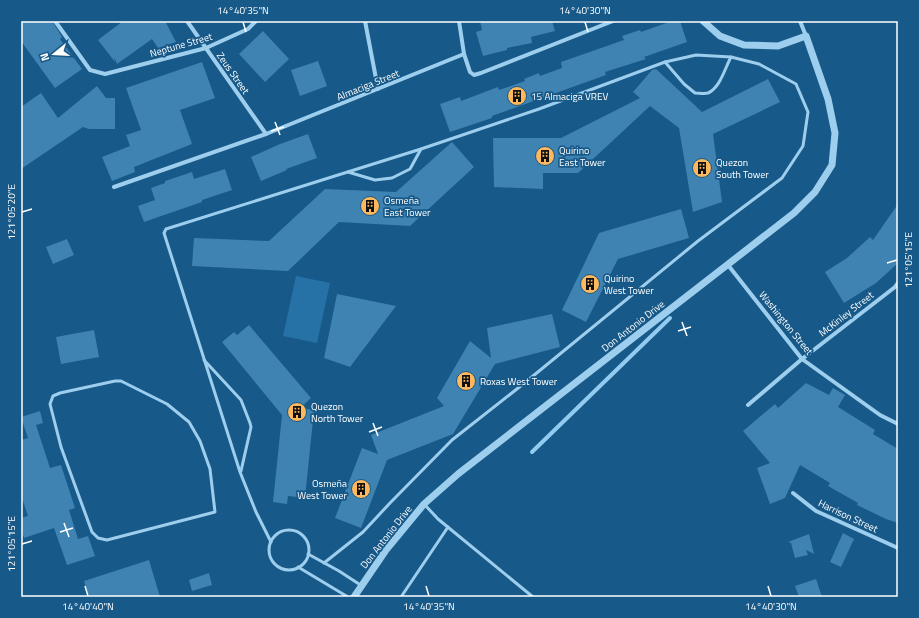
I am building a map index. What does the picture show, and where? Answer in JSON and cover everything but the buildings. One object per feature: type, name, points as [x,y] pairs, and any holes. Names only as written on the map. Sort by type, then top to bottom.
[{"type":"street","name":"Neptune Street","points":[[55,21],[90,70],[105,74],[206,48],[248,29],[256,21]]},
{"type":"street","name":"Zeus Street","points":[[187,21],[266,134]]},
{"type":"street","points":[[365,21],[378,89]]},
{"type":"street","points":[[459,21],[464,54],[470,72],[474,74],[613,21]]},
{"type":"street","points":[[703,21],[720,36],[744,45],[778,46],[806,36],[800,21]]},
{"type":"street","name":"Don Antonio Drive","points":[[354,597],[386,550],[424,504],[464,470],[794,213],[814,192],[832,165],[835,134],[828,98],[806,36]]},
{"type":"street","name":"Almaciga Street","points":[[114,187],[266,134],[464,54]]},
{"type":"street","name":"Washington Street","points":[[728,265],[802,359],[880,415],[898,424]]},
{"type":"street","name":"McKinley Street","points":[[748,405],[802,359],[896,288],[898,283]]},
{"type":"street","name":"Harrison Street","points":[[793,494],[816,511],[898,548]]},
{"type":"lane","points":[[271,542],[256,512],[240,472],[172,260],[164,230],[421,149],[539,109],[665,62],[696,55],[731,57],[759,64],[796,84],[808,112],[803,146],[782,178],[698,242],[452,440],[363,532],[324,563]]},
{"type":"lane","points":[[665,62],[684,84],[695,93],[706,93],[714,89],[731,57]]},
{"type":"lane","points":[[348,172],[375,180],[392,178],[410,168],[421,149]]},
{"type":"lane","points":[[204,359],[242,400],[251,426],[240,472]]},
{"type":"lane","points":[[122,381],[168,404],[189,422],[200,441],[210,469],[215,512],[107,540],[98,538],[92,532],[61,448],[50,404],[53,396],[60,393],[122,381]]},
{"type":"lane","points":[[424,504],[438,519],[533,597]]},
{"type":"lane","points":[[402,597],[448,527]]},
{"type":"lane","points":[[284,531],[296,531],[306,539],[309,550],[308,554],[305,562],[298,567],[287,569],[276,564],[270,554],[271,542],[274,537],[284,531]]},
{"type":"lane","points":[[308,554],[362,586]]},
{"type":"lane","points":[[298,567],[348,597]]},
{"type":"shaded area","points":[[296,276],[330,283],[317,343],[283,336]]},
{"type":"waterway","points":[[532,452],[670,318]]},
{"type":"place","name":"15 Almaciga VREV","points":[[517,96]]},
{"type":"place","name":"Quirino East Tower","points":[[545,156]]},
{"type":"place","name":"Quezon South Tower","points":[[702,168]]},
{"type":"place","name":"Osmeña East Tower","points":[[370,206]]},
{"type":"place","name":"Quirino West Tower","points":[[590,284]]},
{"type":"place","name":"Roxas West Tower","points":[[466,381]]},
{"type":"place","name":"Quezon North Tower","points":[[297,412]]},
{"type":"place","name":"Osmeña West Tower","points":[[361,489]]}]
